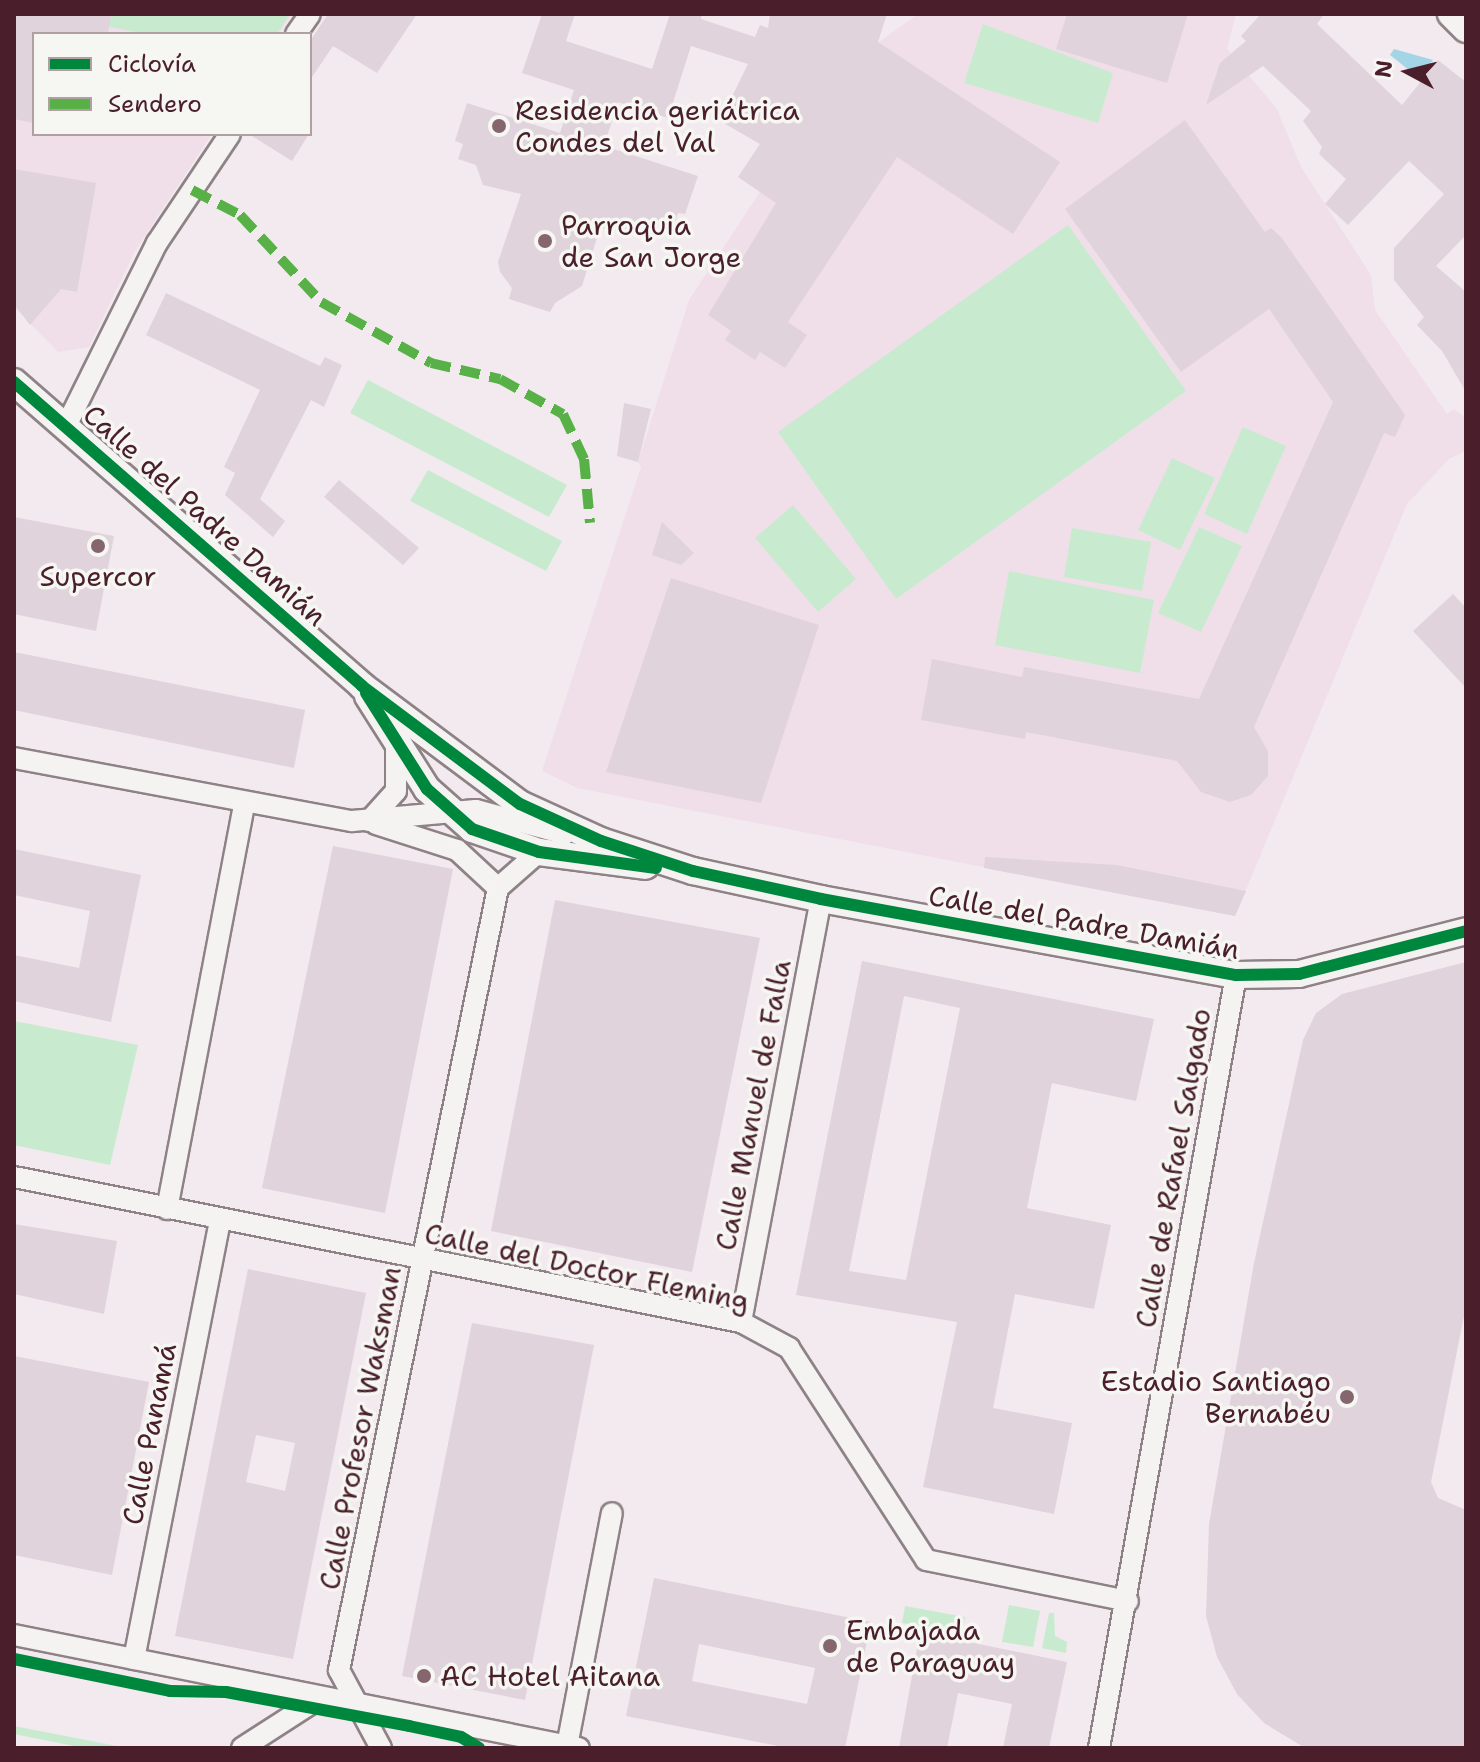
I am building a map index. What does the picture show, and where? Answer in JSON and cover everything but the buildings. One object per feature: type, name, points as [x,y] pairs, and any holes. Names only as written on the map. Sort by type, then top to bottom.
[{"type":"street","points":[[297,32],[310,14]]},
{"type":"street","points":[[1451,14],[1466,29]]},
{"type":"street","points":[[67,424],[157,243],[229,136]]},
{"type":"street","name":"Calle del Padre Damián","points":[[14,382],[67,424],[362,686],[520,804],[601,841]]},
{"type":"street","name":"Calle del Padre Damián","points":[[362,686],[396,741],[446,810],[492,839],[539,852],[693,871],[821,899],[1236,975],[1299,974],[1466,931]]},
{"type":"street","points":[[368,822],[396,791],[396,741]]},
{"type":"street","points":[[14,758],[244,804],[368,822],[457,850],[498,888],[539,852]]},
{"type":"street","points":[[167,1209],[244,804]]},
{"type":"street","name":"Calle del Padre Damián","points":[[368,822],[446,810],[488,811],[601,841],[693,871]]},
{"type":"street","name":"Calle Profesor Waksman","points":[[381,1748],[353,1702],[339,1670],[498,888]]},
{"type":"street","name":"Calle Manuel de Falla","points":[[741,1322],[821,899]]},
{"type":"street","name":"Calle de Rafael Salgado","points":[[1099,1748],[1128,1601],[1236,975]]},
{"type":"street","name":"Calle del Doctor Fleming","points":[[14,1177],[422,1261],[741,1322],[789,1348],[926,1560],[1128,1601]]},
{"type":"street","name":"Calle Panamá","points":[[134,1659],[220,1219]]},
{"type":"street","points":[[14,1635],[573,1747],[612,1513]]},
{"type":"street","points":[[242,1748],[321,1697]]},
{"type":"shaded area","points":[[14,14],[292,14],[280,32],[32,32],[32,136],[211,136],[135,251],[89,347],[58,352],[14,307]]},
{"type":"shaded area","points":[[918,14],[1236,14],[1227,49],[1277,109],[1301,167],[1371,275],[1375,310],[1447,414],[1454,409],[1466,418],[1466,451],[1449,459],[1407,504],[1235,916],[577,788],[542,771],[641,467],[638,462],[689,300],[840,70]]},
{"type":"green space","points":[[111,14],[290,14],[278,32],[138,32],[109,27]]},
{"type":"green space","points":[[983,24],[1113,73],[1098,123],[964,83]]},
{"type":"green space","points":[[1068,225],[1186,391],[896,599],[778,432]]},
{"type":"green space","points":[[368,380],[567,485],[549,517],[350,413]]},
{"type":"green space","points":[[1243,427],[1286,446],[1247,534],[1204,514]]},
{"type":"green space","points":[[1172,458],[1215,478],[1180,550],[1138,530]]},
{"type":"green space","points":[[428,470],[562,541],[546,571],[410,501]]},
{"type":"green space","points":[[793,505],[856,579],[818,612],[755,538]]},
{"type":"green space","points":[[1199,527],[1242,546],[1201,632],[1158,613]]},
{"type":"green space","points":[[1072,528],[1151,542],[1142,591],[1064,577]]},
{"type":"green space","points":[[1009,571],[1154,600],[1140,673],[995,645]]},
{"type":"green space","points":[[14,1021],[138,1045],[110,1165],[14,1145]]},
{"type":"green space","points":[[1009,1605],[1040,1611],[1033,1647],[1002,1642]]},
{"type":"green space","points":[[905,1606],[965,1617],[962,1634],[902,1623]]},
{"type":"green space","points":[[1049,1613],[1054,1613],[1055,1636],[1067,1642],[1066,1653],[1042,1648]]},
{"type":"green space","points":[[14,1726],[122,1748],[84,1748],[14,1734]]},
{"type":"water","points":[[1394,49],[1433,60],[1419,78],[1390,55]]},
{"type":"marked path","points":[[192,190],[240,215],[321,302],[431,363],[500,379],[563,414],[584,459],[590,523]]},
{"type":"cycle path","points":[[14,382],[362,686],[520,804],[601,841],[693,871],[821,899],[1236,975],[1299,974],[1466,931]]},
{"type":"cycle path","points":[[366,693],[427,789],[472,829],[539,852],[656,868]]},
{"type":"cycle path","points":[[14,1659],[170,1691],[226,1692],[409,1726],[461,1737],[479,1748]]},
{"type":"place","name":"Residencia geriátrica Condes del Val","points":[[499,126]]},
{"type":"place","name":"Parroquia de San Jorge","points":[[545,241]]},
{"type":"place","name":"Supercor","points":[[98,546]]},
{"type":"place","name":"Estadio Santiago Bernabéu","points":[[1347,1397]]},
{"type":"place","name":"Embajada de Paraguay","points":[[830,1646]]},
{"type":"place","name":"AC Hotel Aitana","points":[[424,1676]]}]
